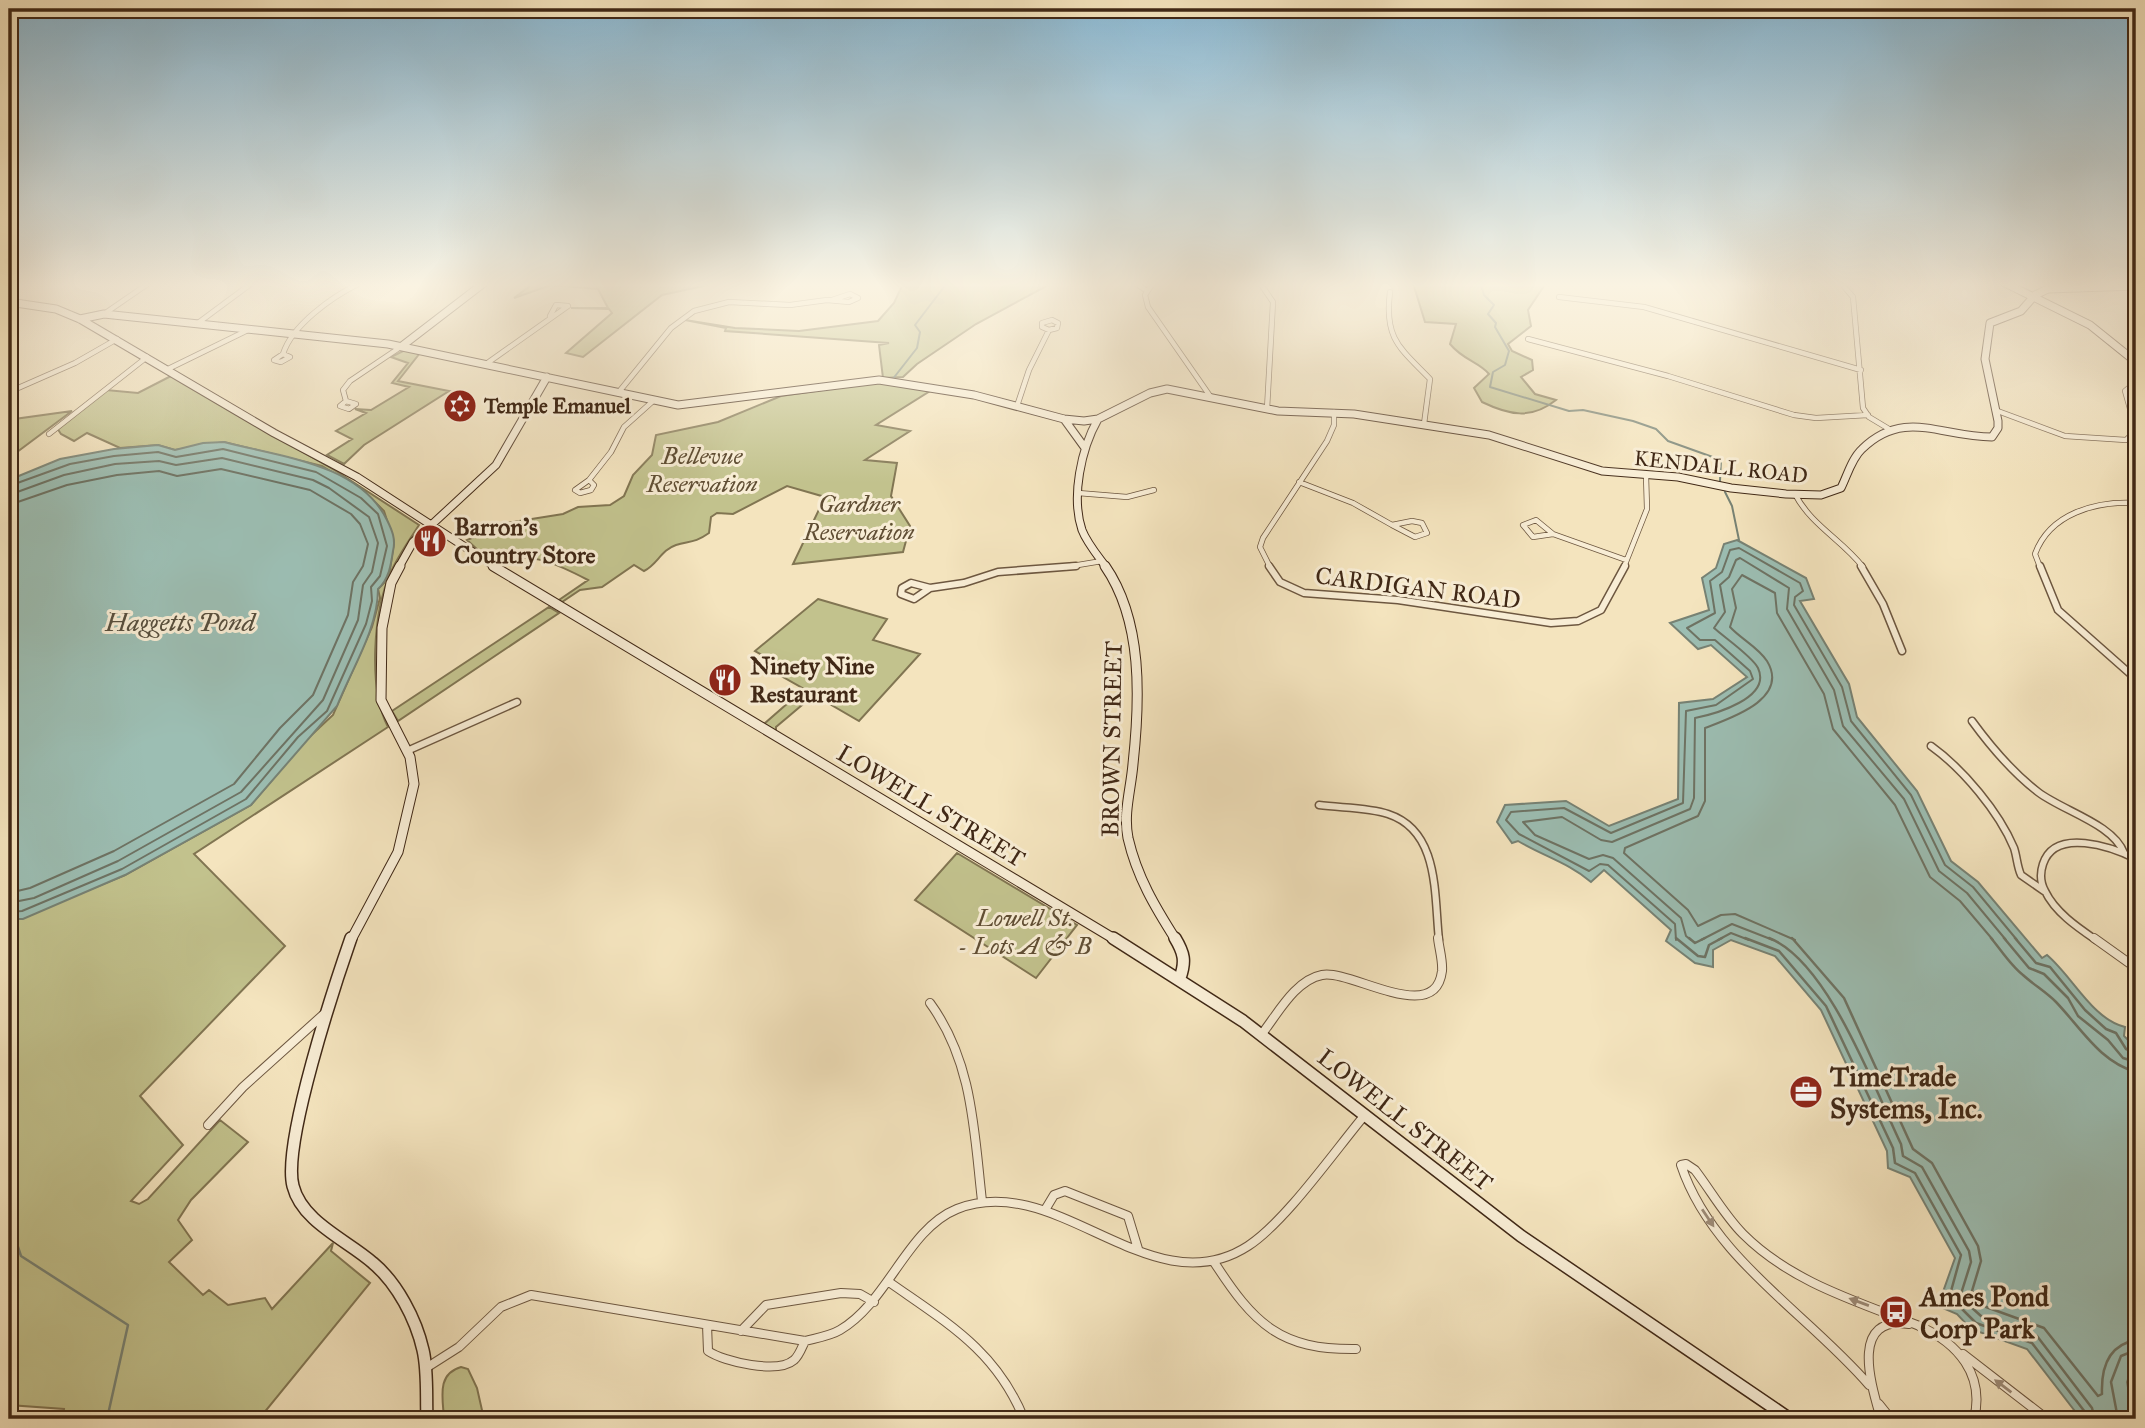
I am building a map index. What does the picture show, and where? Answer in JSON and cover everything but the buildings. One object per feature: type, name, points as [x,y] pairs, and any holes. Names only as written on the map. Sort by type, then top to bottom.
[{"type":"street","points":[[9,391],[75,363],[98,350]]},
{"type":"street","name":"LOWELL STREET","points":[[135,350],[274,433],[357,477],[430,527],[727,709],[1180,978],[1261,1035],[1544,1252],[1790,1419]]},
{"type":"street","points":[[168,369],[208,350]]},
{"type":"street","points":[[283,350],[283,354]]},
{"type":"street","points":[[346,401],[343,393],[347,384],[397,350]]},
{"type":"street","points":[[419,350],[653,401],[697,405],[878,380],[974,394],[1064,419],[1098,419]]},
{"type":"street","points":[[486,364],[505,350]]},
{"type":"street","points":[[618,393],[635,378],[653,350]]},
{"type":"street","points":[[1017,405],[1039,350]]},
{"type":"street","points":[[1178,350],[1210,396]]},
{"type":"street","points":[[1267,409],[1270,350]]},
{"type":"street","points":[[1402,350],[1430,379],[1431,389],[1424,424]]},
{"type":"street","points":[[1568,350],[1668,376],[1794,415],[1816,418],[1868,415]]},
{"type":"street","points":[[1791,350],[1861,370]]},
{"type":"street","points":[[1859,350],[1863,408],[1868,415],[1889,429],[1910,425],[1986,438],[1996,433],[1998,428],[1985,350]]},
{"type":"street","points":[[2121,350],[2136,362]]},
{"type":"street","points":[[49,434],[147,357]]},
{"type":"street","points":[[427,1419],[423,1350],[412,1317],[395,1288],[375,1264],[317,1222],[293,1186],[292,1144],[328,1011],[356,926],[401,844],[414,784],[412,764],[407,751],[381,699],[382,628],[395,572],[413,542],[496,465],[547,377]]},
{"type":"street","points":[[1995,410],[2065,436],[2126,440],[2136,430],[2124,391],[2136,382]]},
{"type":"street","name":"KENDALL ROAD","points":[[1098,419],[1145,395],[1167,389],[1267,409],[1334,412],[1505,438],[1602,471],[1795,495],[1821,495],[1841,488],[1860,450],[1889,429]]},
{"type":"street","points":[[589,480],[611,452],[624,427],[653,401]]},
{"type":"street","name":"CARDIGAN ROAD","points":[[1334,412],[1332,431],[1263,538],[1260,547],[1273,574],[1280,582],[1304,593],[1398,600],[1551,623],[1597,614],[1626,560],[1649,508],[1650,491],[1646,475]]},
{"type":"street","points":[[1064,419],[1085,448]]},
{"type":"street","name":"BROWN STREET","points":[[1098,419],[1089,430],[1077,509],[1083,533],[1116,582],[1134,640],[1135,745],[1126,807],[1131,854],[1143,887],[1184,953],[1185,964],[1180,978]]},
{"type":"street","points":[[1299,482],[1353,503],[1392,525],[1415,537],[1427,533],[1422,523],[1412,521],[1392,525]]},
{"type":"street","points":[[1078,493],[1128,497],[1154,490]]},
{"type":"street","points":[[1795,495],[1808,518],[1846,548],[1865,569],[1902,651]]},
{"type":"street","points":[[2136,503],[2109,501],[2076,512],[2040,541],[2035,554],[2058,610],[2136,679]]},
{"type":"street","points":[[1553,534],[1533,537],[1523,526],[1536,520],[1553,534],[1626,560]]},
{"type":"street","points":[[930,588],[914,600],[901,594],[902,588],[911,583],[930,588],[964,583],[998,572],[1043,571],[1102,561]]},
{"type":"street","points":[[407,751],[517,702]]},
{"type":"street","points":[[1972,722],[1995,753],[2014,772],[2065,810],[2117,837],[2124,853]]},
{"type":"street","points":[[1931,746],[1948,757],[2011,842],[2016,868],[2023,879],[2044,891],[2062,915],[2136,968]]},
{"type":"street","points":[[1261,1035],[1305,985],[1317,977],[1342,974],[1390,994],[1408,996],[1430,989],[1441,972],[1430,861],[1421,836],[1405,821],[1380,811],[1319,805]]},
{"type":"street","points":[[2044,891],[2042,865],[2046,855],[2058,848],[2087,844],[2124,853],[2136,859]]},
{"type":"street","points":[[930,1003],[951,1030],[964,1062],[982,1201]]},
{"type":"street","points":[[208,1125],[243,1087],[328,1011]]},
{"type":"street","points":[[424,1369],[461,1345],[497,1308],[519,1296],[531,1294],[805,1341],[841,1331],[874,1302],[932,1224],[947,1214],[982,1201],[1011,1199],[1045,1210],[1138,1249],[1186,1262],[1214,1262],[1247,1247],[1266,1233],[1364,1115]]},
{"type":"street","points":[[1881,1419],[1869,1385],[1840,1351],[1735,1255],[1689,1189],[1681,1165],[1686,1164],[1695,1170],[1742,1233],[1782,1266],[1812,1284],[1923,1327],[2047,1419]]},
{"type":"street","points":[[1045,1210],[1054,1195],[1065,1191],[1120,1211],[1130,1219],[1138,1249]]},
{"type":"street","points":[[1214,1262],[1252,1316],[1272,1334],[1313,1348],[1356,1349]]},
{"type":"street","points":[[888,1282],[991,1357],[1010,1385],[1024,1419]]},
{"type":"street","points":[[741,1331],[766,1305],[841,1293],[860,1294],[874,1302]]},
{"type":"street","points":[[1869,1385],[1867,1354],[1881,1328],[1900,1322],[1923,1327]]},
{"type":"street","points":[[707,1325],[708,1351],[717,1358],[780,1367],[796,1360],[805,1341]]},
{"type":"street","points":[[1960,1352],[1978,1393],[1974,1419]]},
{"type":"street","points":[[1874,1396],[1891,1419]]},
{"type":"green space","points":[[405,350],[420,353],[398,381],[449,391],[364,445],[344,464],[327,455],[352,439],[336,431],[366,413],[355,409],[371,410],[409,387],[392,383],[408,363],[391,357]]},
{"type":"green space","points":[[570,350],[592,350],[583,357],[566,353]]},
{"type":"green space","points":[[880,350],[938,350],[903,377],[883,378]]},
{"type":"green space","points":[[1456,350],[1511,350],[1532,360],[1533,370],[1521,377],[1535,394],[1556,400],[1538,411],[1529,413],[1501,410],[1482,402],[1474,388],[1489,374]]},
{"type":"green space","points":[[9,375],[17,384],[14,419],[72,411],[9,458]]},
{"type":"green space","points":[[171,376],[336,471],[419,525],[391,572],[380,608],[375,671],[382,711],[388,727],[194,854],[285,946],[140,1096],[183,1145],[131,1201],[139,1204],[148,1199],[220,1120],[248,1142],[191,1200],[178,1220],[192,1240],[169,1262],[203,1295],[209,1290],[228,1305],[265,1298],[272,1309],[333,1243],[331,1251],[370,1283],[259,1419],[171,1419],[111,1412],[105,1419],[63,1419],[64,1409],[9,1405],[9,919],[18,919],[125,875],[251,805],[304,742],[333,715],[372,627],[380,598],[378,589],[390,569],[394,542],[384,511],[365,492],[322,466],[224,442],[175,450],[158,445],[120,448],[87,433],[74,441],[61,434],[57,428],[106,390],[138,393]]},
{"type":"green space","points":[[877,382],[930,391],[876,425],[910,431],[865,460],[897,463],[891,496],[910,526],[903,552],[793,564],[825,497],[787,486],[733,514],[717,513],[711,517],[709,533],[671,547],[644,571],[634,565],[602,587],[580,590],[562,602],[559,600],[588,580],[534,558],[501,561],[480,552],[467,540],[507,523],[563,514],[578,507],[610,505],[624,496],[633,475],[652,455],[656,435],[718,422],[781,396]]},
{"type":"green space","points":[[818,599],[887,619],[873,640],[920,654],[859,721],[814,695],[776,727],[776,732],[764,724],[804,689],[769,669],[776,663],[755,651]]},
{"type":"green space","points":[[549,607],[559,613],[398,721],[392,711]]},
{"type":"green space","name":"Lowell St. - Lots A & B","points":[[957,853],[1077,925],[1036,978],[915,900]]},
{"type":"green space","points":[[461,1367],[468,1369],[477,1388],[484,1419],[444,1419],[444,1381],[453,1370]]},
{"type":"water","name":"Haggetts Pond","points":[[224,442],[293,458],[338,474],[358,486],[374,501],[387,520],[394,542],[390,567],[385,581],[378,589],[374,619],[357,663],[337,706],[251,805],[125,875],[23,919],[9,919],[9,480],[60,459],[114,449],[158,445],[175,450],[203,443]]},
{"type":"water","points":[[1737,540],[1806,578],[1814,599],[1800,601],[1849,684],[1857,717],[1917,791],[1951,861],[1978,882],[2042,958],[2047,955],[2093,1007],[2113,1023],[2125,1027],[2124,1036],[2136,1048],[2136,1358],[2127,1382],[2134,1419],[2081,1419],[2027,1349],[1971,1329],[1957,1314],[1938,1306],[1955,1258],[1910,1177],[1888,1168],[1887,1151],[1821,1010],[1775,956],[1731,940],[1713,950],[1713,967],[1695,963],[1666,941],[1671,930],[1604,870],[1591,882],[1574,870],[1518,841],[1512,843],[1497,822],[1505,805],[1566,801],[1609,826],[1678,799],[1679,703],[1713,699],[1747,677],[1711,645],[1698,649],[1670,623],[1709,610],[1702,578],[1716,568],[1724,544]]},
{"type":"waterway","points":[[892,380],[916,350]]},
{"type":"waterway","points":[[1508,350],[1505,365],[1493,372],[1490,387],[1569,411],[1583,410],[1656,429],[1668,441],[1721,460],[1720,481]]},
{"type":"waterway","points":[[1725,492],[1732,506],[1739,540]]},
{"type":"waterway","points":[[9,1220],[21,1256],[128,1325],[107,1419]]},
{"type":"place","name":"Temple Emanuel","points":[[460,406]]},
{"type":"place","name":"Barron's Country Store","points":[[430,541]]},
{"type":"place","name":"Ninety Nine Restaurant","points":[[725,680]]},
{"type":"place","name":"TimeTrade Systems, Inc.","points":[[1806,1092]]},
{"type":"place","name":"Ames Pond Corp Park","points":[[1896,1312]]},
{"type":"park label","name":"Bellevue Reservation","points":[[702,470]]},
{"type":"park label","name":"Gardner Reservation","points":[[859,518]]}]
